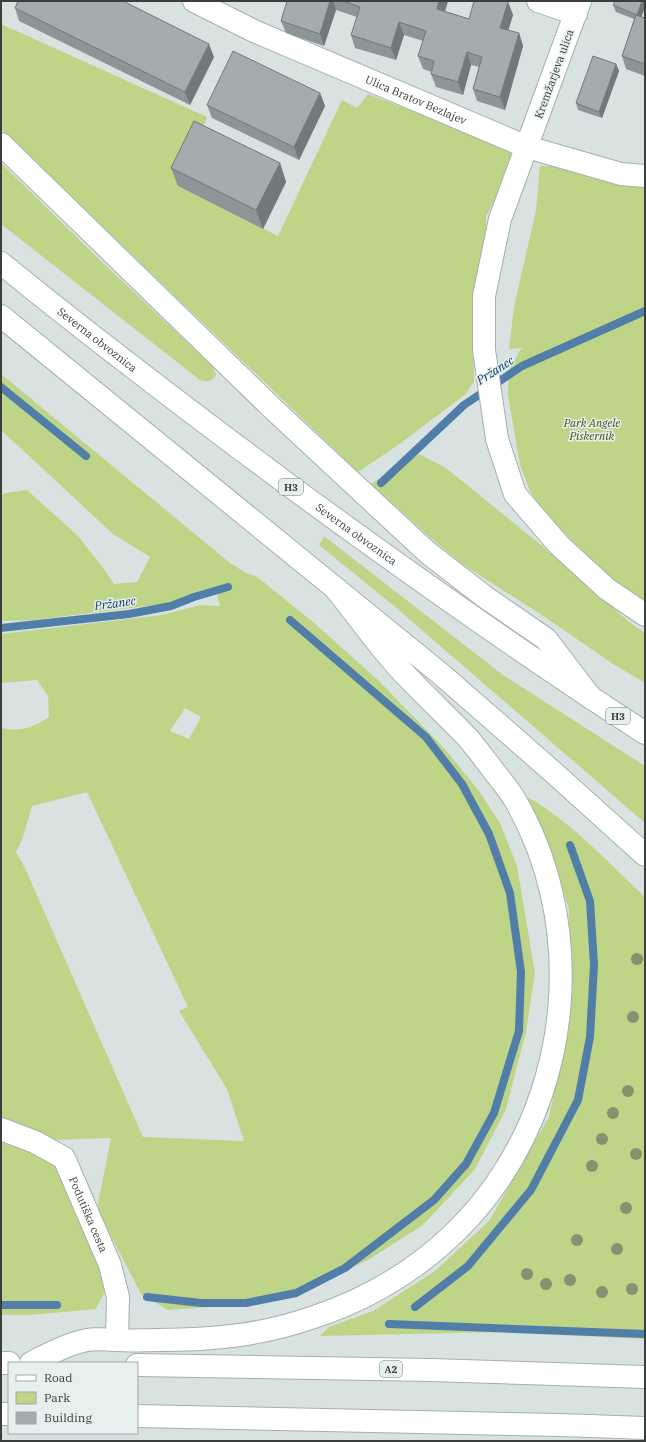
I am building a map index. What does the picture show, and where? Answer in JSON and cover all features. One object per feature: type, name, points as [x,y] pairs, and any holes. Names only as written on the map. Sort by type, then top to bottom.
[{"type":"main road","name":"Ulica Bratov Bezlajev","points":[[194,1],[254,31],[527,147],[621,174],[645,176]]},
{"type":"main road","points":[[538,1],[578,7]]},
{"type":"main road","name":"Kremžarjeva ulica","points":[[527,147],[578,7]]},
{"type":"main road","points":[[1,144],[272,408],[421,547],[485,597],[546,639],[591,698]]},
{"type":"main road","points":[[527,147],[500,219],[484,296],[484,350],[497,439],[515,494],[559,544],[601,584],[645,615]]},
{"type":"main road","name":"Severna obvoznica","points":[[1,263],[120,357],[354,533],[467,613],[645,733]]},
{"type":"main road","points":[[1,316],[442,675],[548,767],[645,855]]},
{"type":"main road","points":[[33,1362],[58,1349],[89,1339],[201,1340],[246,1335],[312,1318],[349,1304],[406,1273],[452,1235],[496,1185],[518,1149],[536,1109],[547,1074],[560,1010],[561,966],[560,943],[553,903],[536,843],[514,798],[496,773],[468,739],[398,667],[336,588]]},
{"type":"main road","name":"Podutiška cesta","points":[[1,1129],[35,1142],[64,1158],[110,1265],[118,1297],[117,1340]]},
{"type":"main road","name":"A2","points":[[138,1365],[431,1370],[645,1377]]},
{"type":"main road","points":[[138,1416],[645,1428]]},
{"type":"green space","points":[[1,24],[207,117],[178,186],[278,236],[342,100],[357,108],[368,94],[514,150],[508,177],[486,216],[486,239],[473,344],[474,381],[466,394],[398,445],[358,472],[1,129]]},
{"type":"green space","points":[[1,163],[102,262],[212,366],[216,374],[214,379],[208,381],[200,380],[1,224]]},
{"type":"green space","name":"Park Angele Piskernik","points":[[567,165],[645,186],[645,603],[606,574],[542,510],[530,491],[520,465],[508,395],[509,370],[523,348],[509,349],[514,307],[536,210],[540,166]]},
{"type":"green space","points":[[1,374],[230,563],[246,573],[256,576],[313,622],[379,681],[444,748],[479,791],[500,823],[517,866],[535,973],[526,1032],[506,1109],[475,1169],[423,1225],[368,1260],[307,1287],[233,1305],[168,1310],[141,1294],[97,1209],[111,1138],[51,1140],[1,1122],[1,728],[15,730],[26,728],[49,717],[48,696],[37,680],[1,683],[1,634],[162,615],[200,605],[220,606],[216,591],[180,602],[34,620],[1,621],[1,496],[5,493],[27,490],[78,536],[114,584],[137,582],[150,557],[113,534],[1,430]],"holes":[[[185,708],[201,717],[189,739],[170,731]],[[87,792],[188,1007],[179,1011],[227,1089],[244,1141],[143,1137],[25,868],[16,852],[22,840],[32,806]]]},
{"type":"green space","points":[[419,454],[446,468],[541,545],[628,621],[645,633],[645,683],[613,664],[545,617],[462,564],[371,484]]},
{"type":"green space","points":[[324,536],[503,675],[645,766],[645,823],[394,606],[319,545]]},
{"type":"green space","points":[[522,794],[538,803],[570,827],[602,855],[645,897],[645,1339],[499,1332],[320,1336],[329,1327],[373,1311],[435,1271],[489,1221],[549,1117],[570,1013],[569,909],[549,847]]},
{"type":"green space","points":[[1,1129],[64,1158],[106,1289],[96,1309],[29,1315],[1,1315]]},
{"type":"building","points":[[18,1],[123,1],[209,44],[185,92],[15,8]]},
{"type":"building","points":[[287,1],[330,1],[320,34],[281,21]]},
{"type":"building","points":[[343,1],[439,1],[437,9],[469,19],[474,1],[508,2],[500,28],[519,33],[500,97],[473,89],[482,57],[467,52],[458,82],[431,74],[434,61],[418,56],[426,31],[399,22],[391,48],[351,35],[360,7]]},
{"type":"building","points":[[615,1],[642,1],[637,15],[613,5]]},
{"type":"building","points":[[636,15],[645,18],[645,64],[622,56]]},
{"type":"building","points":[[233,51],[320,93],[294,147],[207,105]]},
{"type":"building","points":[[593,56],[616,64],[599,112],[576,103]]},
{"type":"building","points":[[194,121],[280,163],[256,210],[171,168]]},
{"type":"waterway","name":"Pržanec","points":[[381,483],[464,405],[522,366],[645,311]]},
{"type":"waterway","points":[[1,387],[86,456]]},
{"type":"waterway","name":"Pržanec","points":[[1,628],[129,614],[171,606],[194,597],[228,587]]},
{"type":"waterway","points":[[147,1297],[201,1303],[246,1303],[296,1293],[345,1268],[434,1200],[466,1164],[494,1113],[519,1031],[521,972],[510,893],[489,834],[462,784],[426,737],[290,620]]},
{"type":"waterway","points":[[415,1307],[468,1266],[531,1190],[578,1100],[590,1037],[594,965],[590,901],[570,845]]},
{"type":"waterway","points":[[1,1305],[57,1305]]},
{"type":"waterway","points":[[389,1324],[645,1334]]}]
